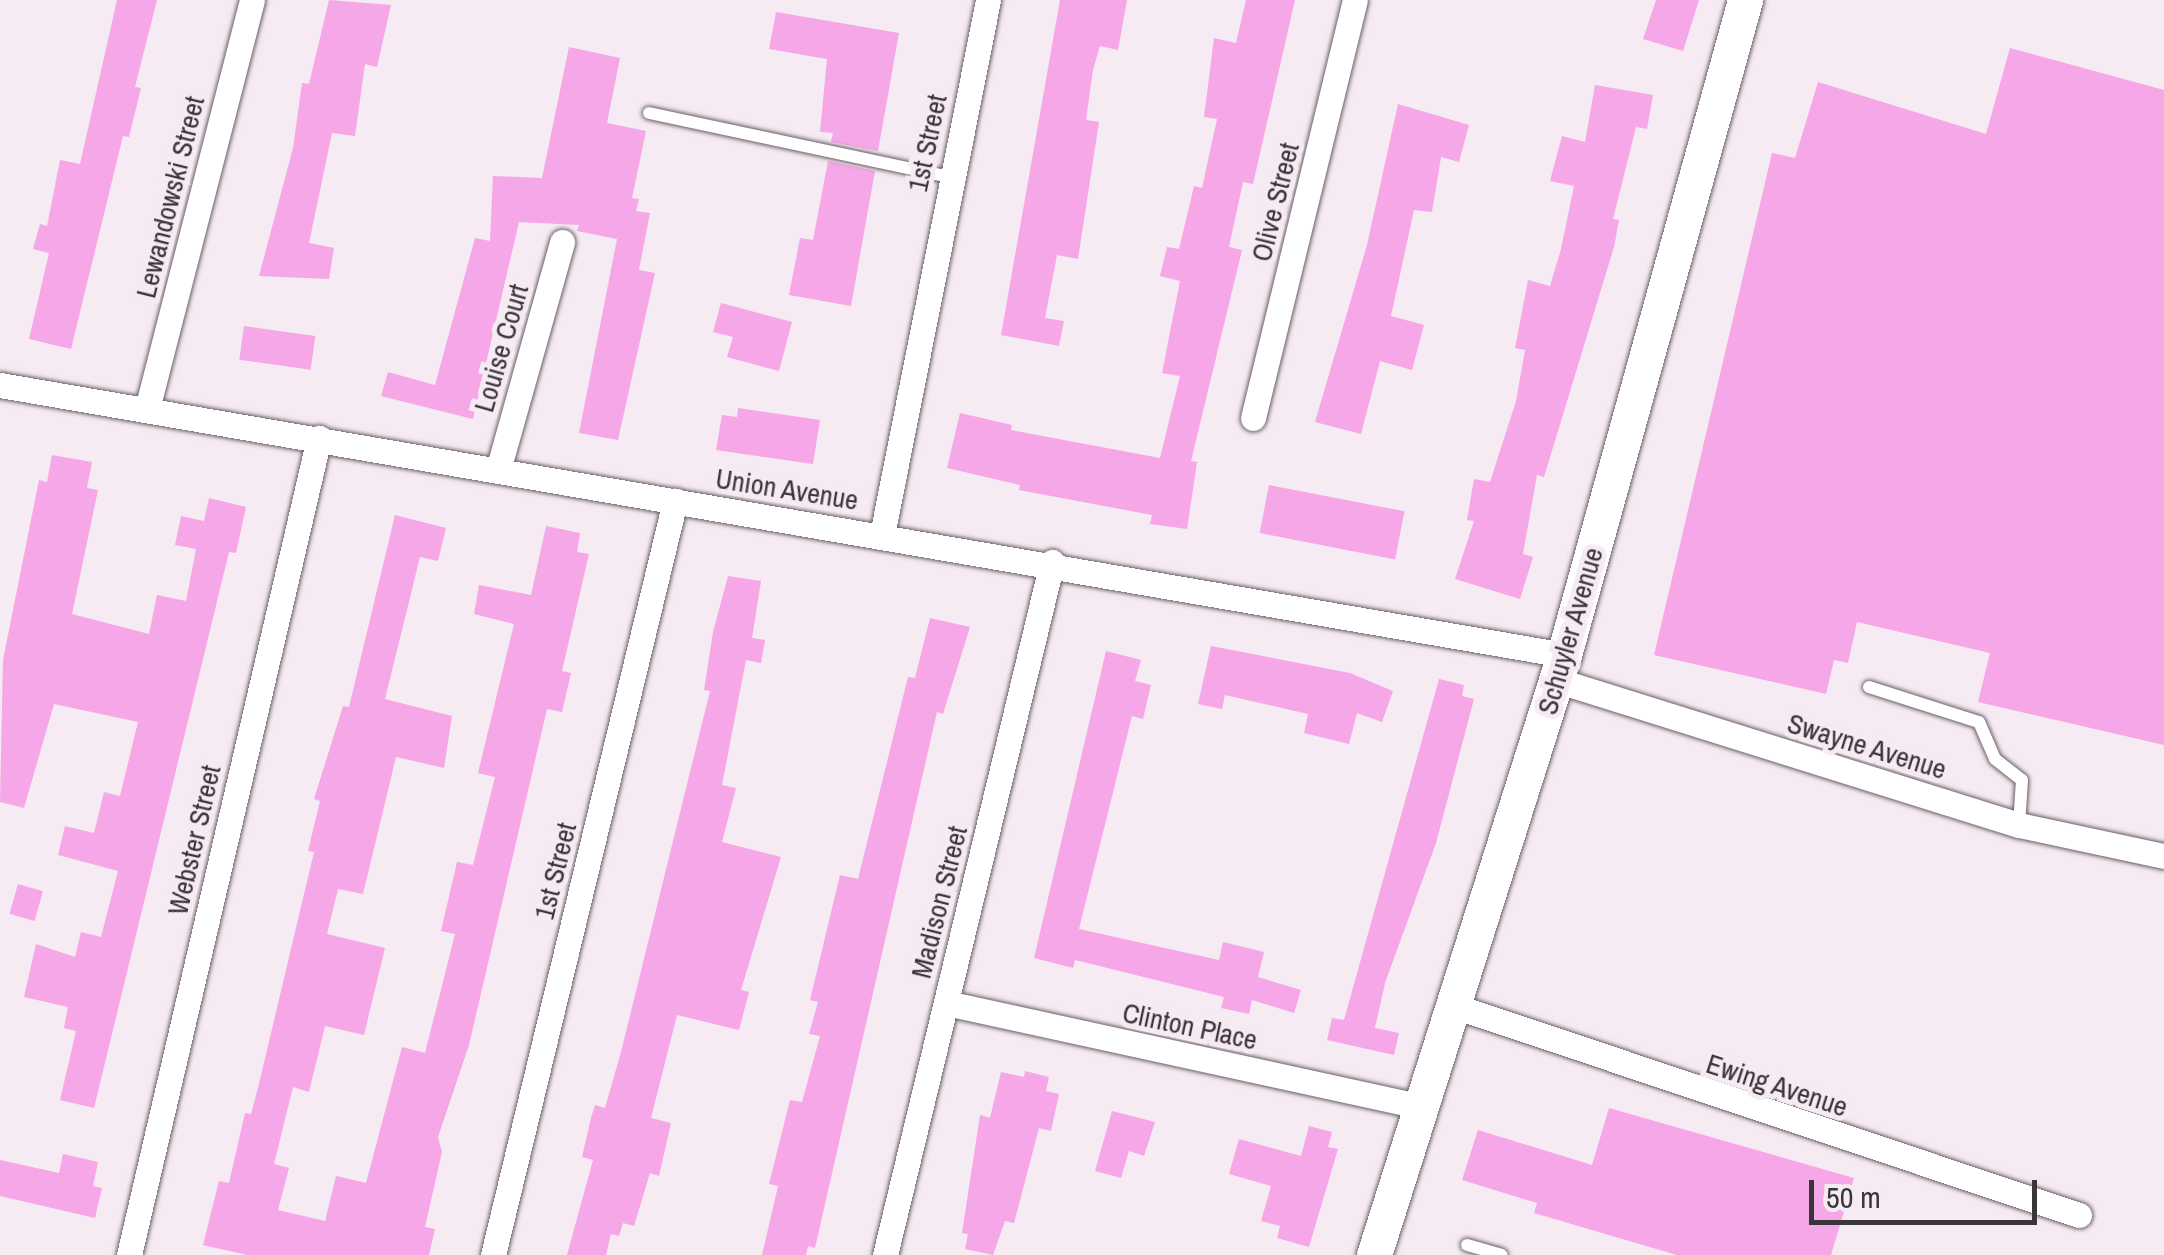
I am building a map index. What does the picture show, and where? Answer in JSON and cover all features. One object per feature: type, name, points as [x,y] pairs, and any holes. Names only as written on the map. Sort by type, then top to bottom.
[{"type":"street","name":"Lewandowski Street","points":[[147,409],[252,0]]},
{"type":"street","name":"1st Street","points":[[882,535],[988,0]]},
{"type":"street","name":"Olive Street","points":[[1252,418],[1355,0]]},
{"type":"street","name":"Schuyler Avenue","points":[[1374,1255],[1457,1008],[1560,667],[1745,0]]},
{"type":"street","name":"Louise Court","points":[[498,470],[562,242]]},
{"type":"street","name":"Union Avenue","points":[[0,385],[1052,562],[1560,667]]},
{"type":"street","name":"Webster Street","points":[[128,1255],[319,438]]},
{"type":"street","name":"1st Street","points":[[492,1255],[675,501]]},
{"type":"street","name":"Madison Street","points":[[885,1255],[1052,562]]},
{"type":"street","name":"Swayne Avenue","points":[[1560,667],[2019,825],[2164,856]]},
{"type":"street","name":"Clinton Place","points":[[946,1003],[1422,1108]]},
{"type":"street","name":"Ewing Avenue","points":[[1457,1008],[2079,1215]]},
{"type":"lane","points":[[649,113],[950,177]]},
{"type":"lane","points":[[1869,687],[1980,722],[1995,759],[2022,780],[2019,825]]},
{"type":"lane","points":[[1468,1245],[1502,1255]]},
{"type":"building","points":[[117,0],[157,0],[135,87],[141,88],[129,137],[123,136],[71,349],[29,339],[49,253],[33,249],[40,224],[47,226],[60,160],[80,164]]},
{"type":"building","points":[[329,0],[391,5],[377,67],[365,64],[355,136],[332,133],[309,243],[334,248],[329,279],[259,276],[293,148],[302,83],[309,84]]},
{"type":"building","points":[[1060,0],[1127,0],[1118,50],[1100,46],[1093,70],[1086,120],[1099,122],[1078,259],[1057,255],[1045,318],[1064,321],[1059,346],[1001,335]]},
{"type":"building","points":[[1246,0],[1295,0],[1253,184],[1243,182],[1229,247],[1242,250],[1191,461],[1197,462],[1187,529],[1150,524],[1152,515],[1019,490],[1020,485],[947,468],[960,413],[1012,425],[1011,430],[1160,458],[1180,376],[1162,373],[1180,281],[1160,276],[1167,247],[1179,249],[1194,186],[1202,188],[1217,119],[1204,117],[1214,38],[1236,43]]},
{"type":"building","points":[[1656,0],[1699,0],[1683,51],[1643,39]]},
{"type":"building","points":[[776,12],[899,33],[878,151],[831,142],[833,133],[820,132],[827,59],[769,49]]},
{"type":"building","points":[[569,47],[620,58],[607,123],[646,131],[632,198],[639,199],[636,211],[650,213],[639,270],[655,273],[618,440],[579,433],[617,239],[577,231],[579,225],[519,222],[473,419],[381,396],[388,372],[435,385],[475,238],[490,241],[493,176],[542,178]]},
{"type":"building","points":[[2010,48],[2164,90],[2164,745],[1978,702],[1990,653],[1857,622],[1848,663],[1834,660],[1826,694],[1654,655],[1772,153],[1795,158],[1818,82],[1986,134]]},
{"type":"building","points":[[1595,85],[1653,95],[1647,129],[1636,127],[1613,219],[1619,220],[1614,247],[1544,477],[1537,475],[1523,554],[1533,557],[1520,599],[1455,579],[1474,521],[1467,520],[1474,479],[1490,482],[1516,401],[1525,350],[1515,348],[1528,280],[1550,286],[1561,249],[1574,186],[1550,181],[1562,136],[1585,142]]},
{"type":"building","points":[[1398,104],[1469,125],[1459,162],[1441,157],[1432,212],[1414,210],[1391,316],[1424,325],[1412,370],[1380,361],[1361,434],[1315,422],[1367,245]]},
{"type":"building","points":[[828,161],[875,171],[851,306],[789,295],[800,238],[813,240]]},
{"type":"building","points":[[721,303],[792,322],[779,371],[727,357],[733,337],[713,332]]},
{"type":"building","points":[[244,326],[315,336],[311,370],[239,360]]},
{"type":"building","points":[[738,408],[820,420],[813,464],[716,450],[722,415],[737,417]]},
{"type":"building","points":[[52,455],[92,462],[87,488],[98,490],[72,614],[149,634],[157,595],[186,601],[196,549],[175,545],[181,516],[204,521],[209,498],[246,507],[236,553],[229,552],[94,1108],[60,1100],[76,1031],[64,1028],[68,1007],[24,997],[36,944],[75,957],[81,932],[101,937],[118,871],[58,855],[65,826],[94,833],[104,792],[120,796],[138,722],[54,704],[24,808],[0,802],[3,660],[39,480],[47,482]]},
{"type":"building","points":[[1269,485],[1404,511],[1395,559],[1260,533]]},
{"type":"building","points":[[395,515],[446,528],[438,561],[420,557],[385,699],[452,716],[444,768],[396,757],[363,894],[338,889],[327,934],[385,948],[364,1035],[325,1026],[309,1092],[293,1087],[274,1164],[289,1168],[278,1210],[325,1221],[336,1176],[366,1183],[402,1047],[425,1053],[455,934],[441,931],[457,862],[473,865],[495,777],[478,773],[514,624],[474,614],[479,585],[531,595],[546,526],[580,533],[577,552],[589,554],[562,671],[571,673],[562,712],[547,709],[469,1045],[438,1137],[442,1152],[425,1227],[435,1229],[429,1255],[247,1255],[203,1245],[219,1181],[229,1183],[245,1113],[251,1114],[258,1088],[314,852],[308,851],[320,801],[314,799],[343,706],[349,707]]},
{"type":"building","points":[[728,576],[761,581],[752,638],[765,640],[761,663],[746,660],[722,785],[736,788],[722,842],[781,857],[741,990],[749,992],[739,1030],[677,1015],[651,1118],[671,1123],[659,1176],[650,1173],[634,1226],[623,1223],[619,1236],[611,1234],[606,1255],[567,1255],[593,1160],[582,1157],[591,1118],[595,1105],[605,1108],[621,1052],[710,691],[704,690],[713,632]]},
{"type":"building","points":[[930,618],[970,627],[943,714],[937,712],[815,1248],[808,1246],[806,1255],[762,1255],[778,1186],[769,1184],[790,1100],[802,1102],[820,1036],[809,1034],[818,1002],[810,1000],[840,875],[858,879],[908,677],[915,678]]},
{"type":"building","points":[[1211,646],[1350,673],[1393,691],[1382,722],[1357,713],[1349,744],[1304,733],[1308,714],[1225,695],[1222,709],[1198,704]]},
{"type":"building","points":[[1106,651],[1141,660],[1135,681],[1151,685],[1143,719],[1132,716],[1079,929],[1219,960],[1223,942],[1264,952],[1258,977],[1301,990],[1294,1013],[1252,1000],[1249,1014],[1221,1008],[1224,997],[1075,960],[1073,968],[1034,958]]},
{"type":"building","points":[[1439,679],[1464,685],[1462,696],[1474,699],[1436,843],[1385,983],[1375,1028],[1399,1033],[1394,1055],[1327,1040],[1332,1018],[1344,1020]]},
{"type":"building","points":[[18,884],[43,891],[34,921],[9,914]]},
{"type":"building","points":[[1025,1071],[1049,1077],[1046,1091],[1059,1094],[1051,1131],[1039,1128],[1014,1223],[1005,1221],[993,1255],[965,1249],[968,1234],[962,1233],[980,1115],[990,1118],[1001,1072],[1024,1077]]},
{"type":"building","points":[[1609,1108],[1854,1178],[1831,1255],[1677,1255],[1534,1213],[1537,1203],[1462,1180],[1478,1130],[1592,1165]]},
{"type":"building","points":[[1112,1111],[1155,1122],[1144,1156],[1129,1151],[1121,1178],[1095,1171]]},
{"type":"building","points":[[1309,1126],[1332,1132],[1328,1147],[1338,1149],[1309,1247],[1277,1238],[1280,1226],[1261,1221],[1271,1186],[1229,1174],[1239,1139],[1301,1156]]},
{"type":"building","points":[[63,1154],[98,1162],[93,1186],[102,1188],[95,1218],[0,1196],[0,1160],[59,1173]]}]
